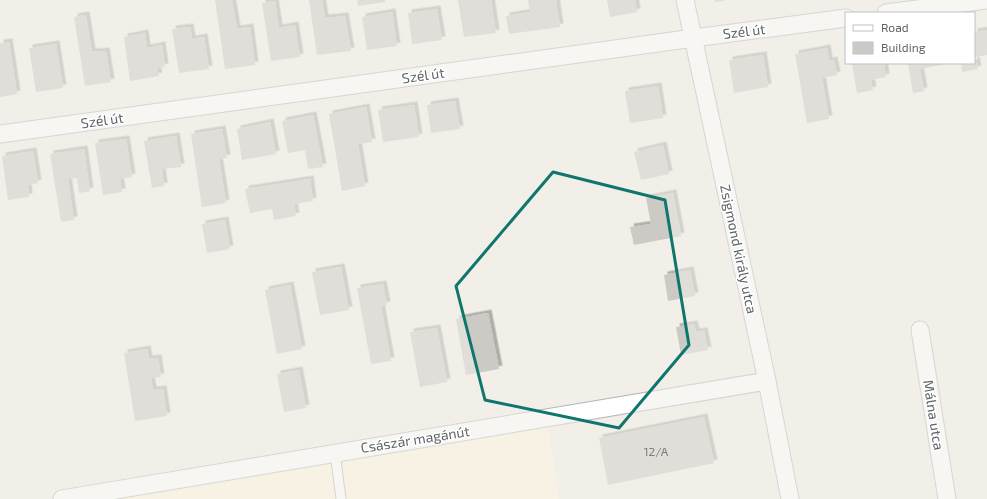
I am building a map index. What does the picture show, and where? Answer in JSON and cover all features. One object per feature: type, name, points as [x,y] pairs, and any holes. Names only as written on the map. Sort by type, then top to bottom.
[{"type":"street","name":"Zsigmond király utca","points":[[685,0],[767,381],[790,499]]},
{"type":"street","points":[[894,12],[987,0]]},
{"type":"street","name":"Szél út","points":[[0,134],[845,18]]},
{"type":"street","name":"Málna utca","points":[[920,330],[947,499]]},
{"type":"street","name":"Császár magánút","points":[[62,499],[767,381]]},
{"type":"lane","points":[[335,453],[341,499]]},
{"type":"highlighted area","points":[[553,172],[665,200],[689,345],[619,428],[485,400],[456,286]]},
{"type":"shaded area","points":[[548,427],[559,499],[86,499]]},
{"type":"building","points":[[215,0],[232,0],[237,29],[250,27],[255,65],[225,69]]},
{"type":"building","points":[[309,0],[322,0],[325,18],[345,16],[351,51],[317,55]]},
{"type":"building","points":[[357,0],[385,0],[385,2],[358,6]]},
{"type":"building","points":[[458,0],[491,0],[496,33],[464,37]]},
{"type":"building","points":[[528,0],[556,0],[560,27],[509,34],[506,16],[530,12]]},
{"type":"building","points":[[607,0],[635,0],[637,12],[610,17]]},
{"type":"building","points":[[714,0],[724,0],[724,1],[715,2]]},
{"type":"building","points":[[275,1],[279,28],[295,25],[300,57],[271,61],[262,3]]},
{"type":"building","points":[[437,9],[442,40],[412,44],[408,13]]},
{"type":"building","points":[[392,12],[397,46],[367,50],[362,17]]},
{"type":"building","points":[[86,15],[92,52],[106,51],[111,82],[85,86],[74,17]]},
{"type":"building","points":[[190,27],[192,39],[204,37],[209,69],[179,73],[172,29]]},
{"type":"building","points":[[987,30],[987,55],[975,57],[975,32]]},
{"type":"building","points":[[145,33],[147,48],[162,45],[165,67],[157,68],[159,76],[130,81],[124,37]]},
{"type":"building","points":[[9,42],[17,94],[0,97],[0,43]]},
{"type":"building","points":[[56,44],[63,88],[36,92],[29,48]]},
{"type":"building","points":[[827,48],[829,61],[834,60],[837,75],[822,78],[829,119],[807,123],[795,54]]},
{"type":"building","points":[[763,55],[768,87],[734,93],[729,60]]},
{"type":"building","points":[[975,57],[978,69],[962,72],[961,64],[975,64]]},
{"type":"building","points":[[852,64],[884,64],[886,77],[871,80],[873,90],[857,93]]},
{"type":"building","points":[[908,64],[942,64],[920,69],[924,91],[913,93]]},
{"type":"building","points":[[658,86],[663,118],[630,123],[625,91]]},
{"type":"building","points":[[455,101],[460,129],[431,133],[427,105]]},
{"type":"building","points":[[414,105],[419,137],[383,142],[378,110]]},
{"type":"building","points":[[366,107],[372,142],[358,144],[365,186],[342,191],[329,114]]},
{"type":"building","points":[[313,115],[323,167],[308,169],[305,150],[288,153],[282,121]]},
{"type":"building","points":[[270,122],[276,154],[242,160],[237,129]]},
{"type":"building","points":[[222,129],[227,158],[219,159],[226,203],[202,207],[191,134]]},
{"type":"building","points":[[176,136],[181,167],[162,169],[164,186],[152,188],[144,141]]},
{"type":"building","points":[[126,139],[132,177],[120,179],[122,192],[103,195],[95,143]]},
{"type":"building","points":[[663,145],[669,174],[641,180],[634,152]]},
{"type":"building","points":[[84,149],[90,191],[79,193],[77,178],[68,179],[74,220],[61,222],[50,154]]},
{"type":"building","points":[[33,151],[38,183],[28,185],[29,197],[8,200],[2,156]]},
{"type":"building","points":[[310,179],[313,201],[294,204],[296,216],[274,220],[272,209],[250,213],[245,189]]},
{"type":"building","points":[[673,193],[681,236],[634,245],[630,227],[651,224],[646,198]]},
{"type":"building","points":[[225,220],[230,249],[207,253],[202,224]]},
{"type":"building","points":[[341,267],[349,310],[320,315],[312,272]]},
{"type":"building","points":[[690,270],[695,296],[668,301],[664,275]]},
{"type":"building","points":[[383,284],[387,305],[381,306],[391,361],[371,364],[357,288]]},
{"type":"building","points":[[290,285],[302,349],[277,354],[265,290]]},
{"type":"building","points":[[488,313],[499,369],[466,375],[456,319]]},
{"type":"building","points":[[694,324],[696,332],[704,331],[708,350],[681,355],[676,327]]},
{"type":"building","points":[[437,328],[447,382],[420,387],[410,332]]},
{"type":"building","points":[[147,349],[149,359],[158,358],[161,377],[151,378],[153,390],[163,389],[167,416],[135,421],[124,353]]},
{"type":"building","points":[[299,370],[306,408],[284,412],[277,374]]},
{"type":"building","points":[[704,417],[714,463],[608,485],[599,438]]}]
